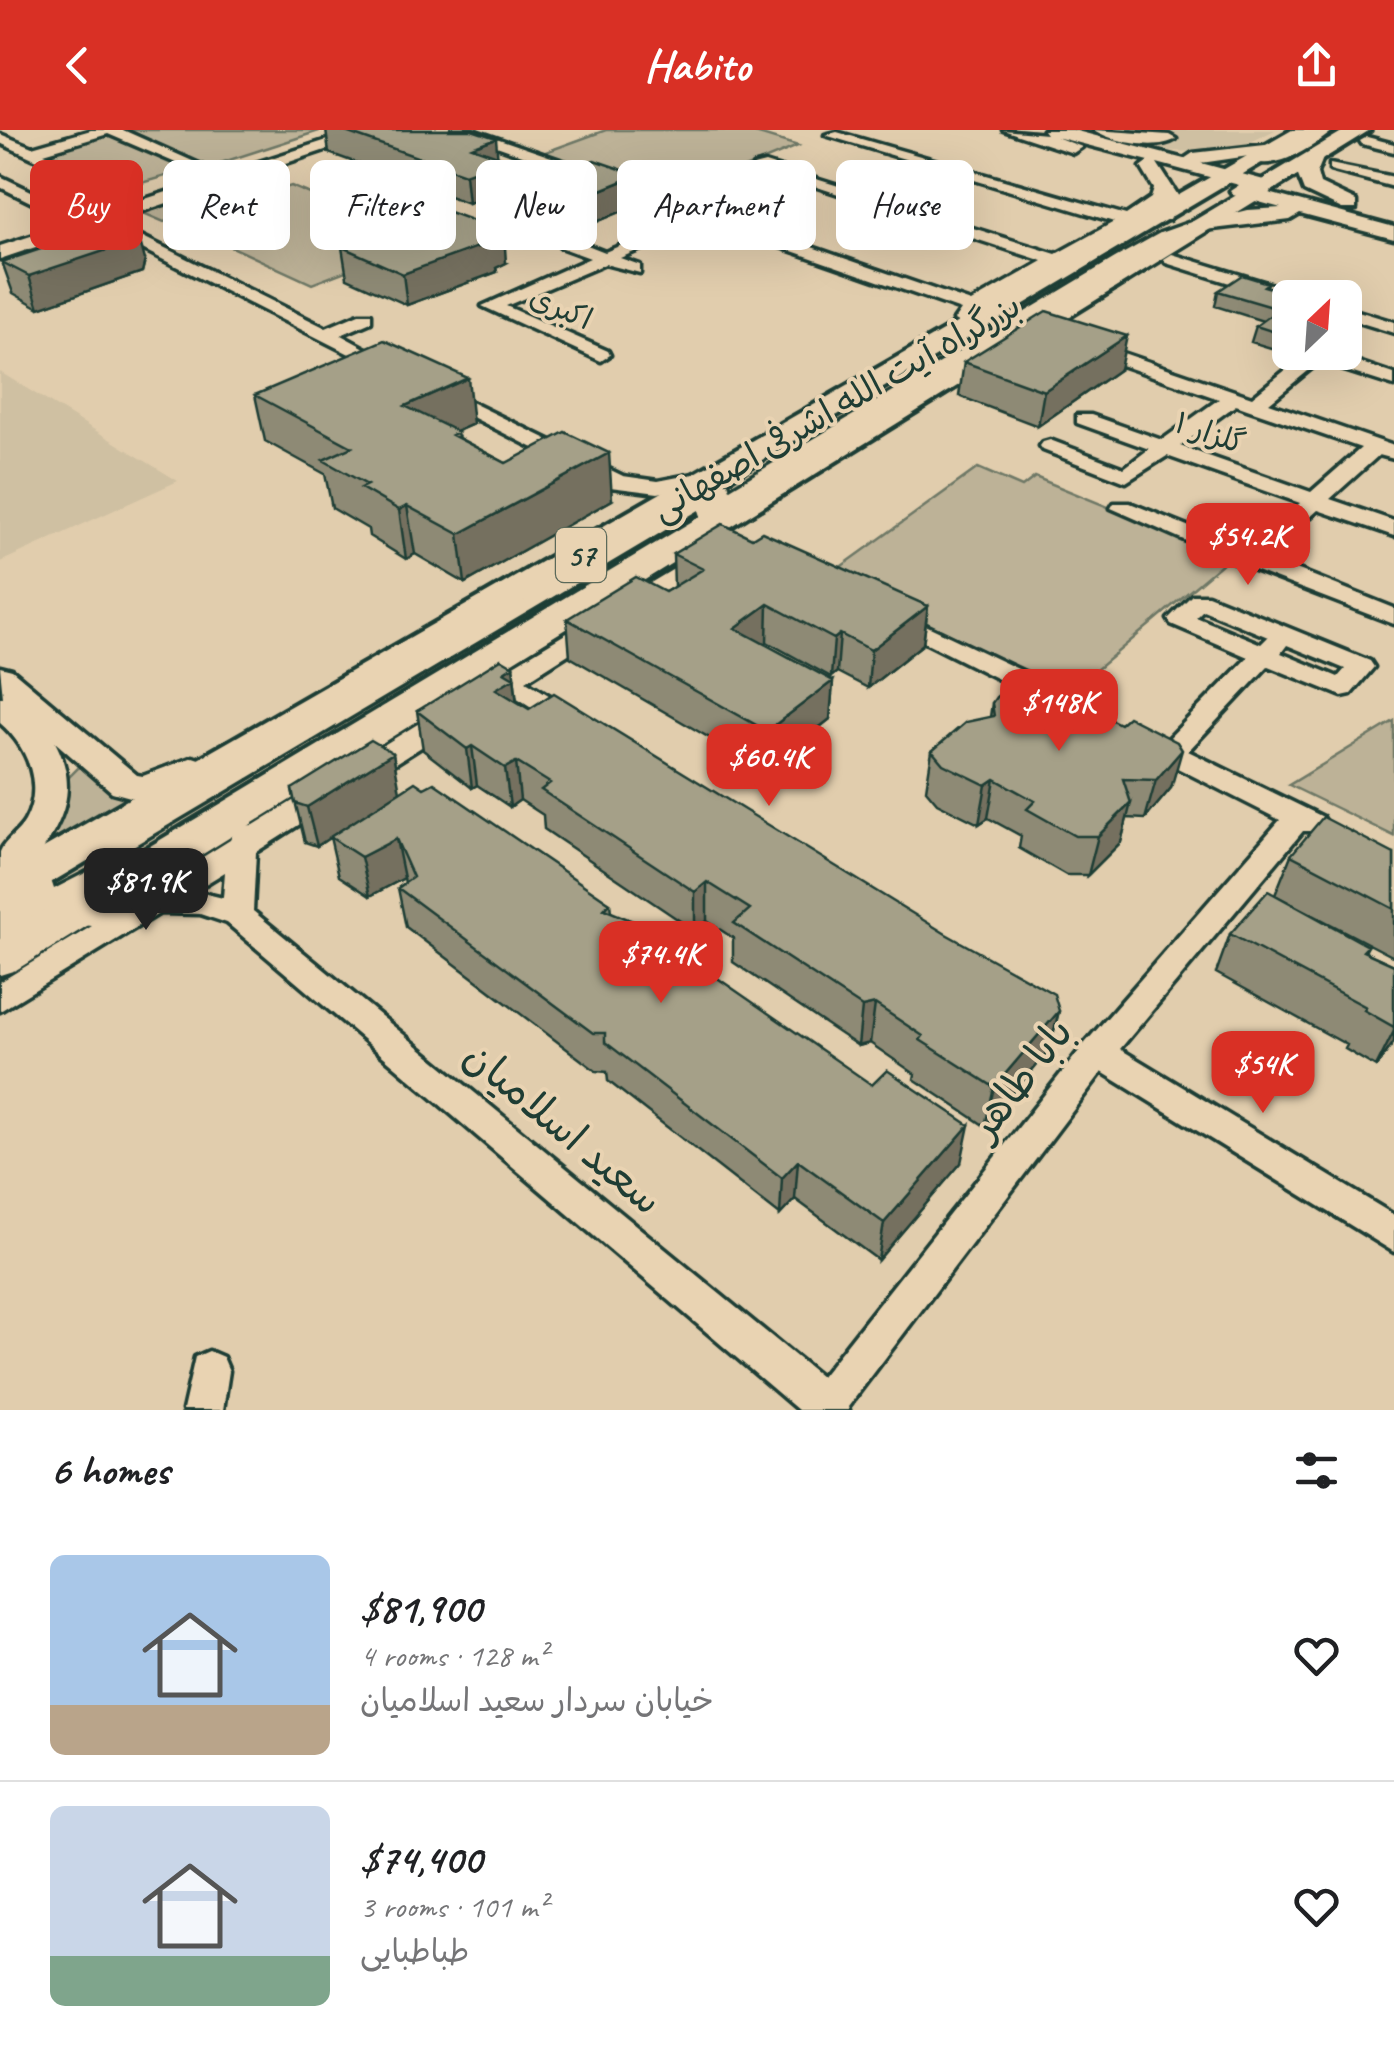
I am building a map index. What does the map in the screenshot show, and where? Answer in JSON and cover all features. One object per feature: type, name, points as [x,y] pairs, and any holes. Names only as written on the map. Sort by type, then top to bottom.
[{"type":"highway","name":"بزرگراه آیت الله اشرفی اصفهانی","points":[[0,893],[947,341],[1175,196],[1221,181],[1307,130]]},
{"type":"highway","name":"بزرگراه آیت الله اشرفی اصفهانی","points":[[1175,196],[1261,191],[1364,136]]},
{"type":"highway","points":[[1266,153],[1267,170],[1315,164]]},
{"type":"highway","name":"57","points":[[0,958],[261,800],[496,674],[1052,335],[1175,196]]},
{"type":"main road","points":[[246,160],[340,130]]},
{"type":"main road","points":[[143,207],[376,130]]},
{"type":"main road","points":[[1012,130],[1175,196],[1263,214],[1352,214]]},
{"type":"main road","points":[[1052,130],[1175,196]]},
{"type":"main road","points":[[1175,196],[1208,160],[1266,153]]},
{"type":"main road","points":[[1175,196],[1168,172],[1185,170],[1178,164],[1300,207],[1394,218]]},
{"type":"main road","points":[[1315,164],[1307,173],[1311,186],[1321,195],[1394,233]]},
{"type":"main road","points":[[0,238],[30,229]]},
{"type":"main road","points":[[0,252],[30,243]]},
{"type":"main road","points":[[7,698],[137,789],[255,745]]},
{"type":"main road","points":[[0,878],[43,824],[50,809],[52,787],[33,733],[7,698]]},
{"type":"street","points":[[30,152],[109,130],[180,160]]},
{"type":"street","points":[[459,130],[617,185]]},
{"type":"street","points":[[1100,130],[1130,138],[1169,139]]},
{"type":"street","points":[[1266,153],[1275,158],[1327,130]]},
{"type":"street","points":[[1342,130],[1289,161],[1394,182]]},
{"type":"street","points":[[832,135],[1128,220]]},
{"type":"street","points":[[1364,136],[1394,148]]},
{"type":"street","points":[[0,138],[48,160]]},
{"type":"street","points":[[816,184],[1056,260]]},
{"type":"street","points":[[5,188],[30,199]]},
{"type":"street","points":[[947,341],[972,308],[1154,204],[1175,196]]},
{"type":"street","points":[[0,912],[1152,235],[1182,214],[1175,196]]},
{"type":"street","points":[[0,936],[555,607],[1166,236],[1175,196]]},
{"type":"street","points":[[143,243],[618,482],[658,488],[721,474]]},
{"type":"street","points":[[584,250],[634,269]]},
{"type":"street","name":"اکبری","points":[[601,356],[491,306],[624,250]]},
{"type":"street","points":[[803,250],[972,308]]},
{"type":"street","points":[[1172,259],[1272,290]]},
{"type":"street","points":[[325,335],[365,318]]},
{"type":"street","points":[[1362,318],[1394,328]]},
{"type":"street","points":[[1052,335],[1385,449]]},
{"type":"street","points":[[1362,369],[1394,380]]},
{"type":"street","points":[[1050,446],[1126,476],[1293,370]]},
{"type":"street","name":"گلزار ۱","points":[[1084,419],[1394,529]]},
{"type":"street","points":[[1249,560],[1385,449]]},
{"type":"street","points":[[1122,508],[1394,618]]},
{"type":"street","points":[[0,998],[158,900],[496,674],[722,546]]},
{"type":"street","points":[[1200,600],[1361,667],[1342,688],[1264,655],[1180,619],[1200,600]]},
{"type":"street","points":[[875,608],[1083,711]]},
{"type":"street","points":[[1170,754],[1284,635]]},
{"type":"street","points":[[496,674],[594,734]]},
{"type":"street","points":[[1118,728],[1331,832]]},
{"type":"street","points":[[58,924],[158,900],[215,904],[238,915],[244,843],[261,800]]},
{"type":"street","name":"بابا طاهر","points":[[827,1408],[1098,1052],[1299,817]]},
{"type":"street","name":"سعید اسلامیان","points":[[238,915],[827,1408]]},
{"type":"street","points":[[1098,1052],[1394,1235]]},
{"type":"shaded area","points":[[121,130],[322,130],[230,160],[192,160]]},
{"type":"shaded area","points":[[606,130],[745,130],[798,146],[764,160],[617,160],[617,178],[597,171],[597,160],[564,160],[543,153]]},
{"type":"shaded area","points":[[1071,130],[1275,130],[1241,147],[1194,152],[1149,150]]},
{"type":"shaded area","points":[[107,132],[174,160],[163,160],[163,177],[143,183],[143,160],[54,160],[36,152]]},
{"type":"shaded area","points":[[290,186],[310,194],[310,250],[401,250],[312,284],[238,250],[290,250]]},
{"type":"shaded area","points":[[163,206],[163,222],[143,213]]},
{"type":"shaded area","points":[[0,372],[39,396],[178,481],[0,562]]},
{"type":"shaded area","points":[[978,468],[1022,487],[1035,477],[1230,557],[1070,692],[828,576]]},
{"type":"shaded area","points":[[1394,721],[1394,836],[1289,785]]},
{"type":"shaded area","points":[[82,764],[140,792],[5,880],[64,782]]},
{"type":"building","points":[[340,130],[472,130],[496,138],[472,147],[506,159],[476,160],[476,170],[465,174],[456,171],[456,160],[425,160]]},
{"type":"building","points":[[597,161],[617,168],[617,184],[597,192]]},
{"type":"building","points":[[456,214],[476,222],[476,248],[403,274],[349,250],[456,250]]},
{"type":"building","points":[[38,250],[107,250],[29,276],[2,262]]},
{"type":"building","points":[[1242,275],[1268,283],[1264,286],[1272,288],[1272,307],[1218,291]]},
{"type":"building","points":[[1046,311],[1127,336],[1044,391],[964,362]]},
{"type":"building","points":[[1272,314],[1272,331],[1256,326]]},
{"type":"building","points":[[384,340],[468,378],[405,406],[458,432],[452,435],[506,463],[565,432],[609,453],[459,534],[407,506],[399,510],[361,488],[367,485],[323,460],[352,447],[255,395]]},
{"type":"building","points":[[723,524],[752,538],[762,532],[928,606],[871,650],[840,634],[834,639],[768,604],[735,628],[833,681],[767,731],[567,619],[636,577],[665,592],[703,569],[673,554]]},
{"type":"building","points":[[501,659],[513,666],[504,672],[514,678],[496,689],[529,709],[554,693],[946,934],[1054,994],[1059,1011],[994,1087],[920,1040],[923,1036],[875,1004],[862,1007],[734,923],[750,909],[707,882],[695,892],[541,790],[550,783],[516,762],[505,768],[472,746],[467,749],[417,711]]},
{"type":"building","points":[[1041,675],[1090,698],[1082,705],[1120,724],[1128,717],[1177,742],[1182,750],[1156,780],[1123,779],[1131,803],[1098,836],[1075,836],[1027,809],[1035,801],[995,779],[986,785],[943,764],[932,751],[966,722],[994,716],[992,703],[996,697],[1023,676]]},
{"type":"building","points":[[371,740],[393,753],[307,807],[295,803],[292,789]]},
{"type":"building","points":[[415,782],[424,788],[434,783],[610,903],[604,909],[638,923],[872,1085],[887,1070],[969,1125],[884,1223],[798,1161],[782,1178],[605,1042],[605,1033],[593,1033],[398,888],[413,877],[396,839],[361,857],[330,837]]},
{"type":"building","points":[[1323,817],[1394,854],[1394,909],[1291,855]]},
{"type":"building","points":[[1268,891],[1368,946],[1363,951],[1394,965],[1394,1027],[1364,1010],[1366,1007],[1230,934]]}]
